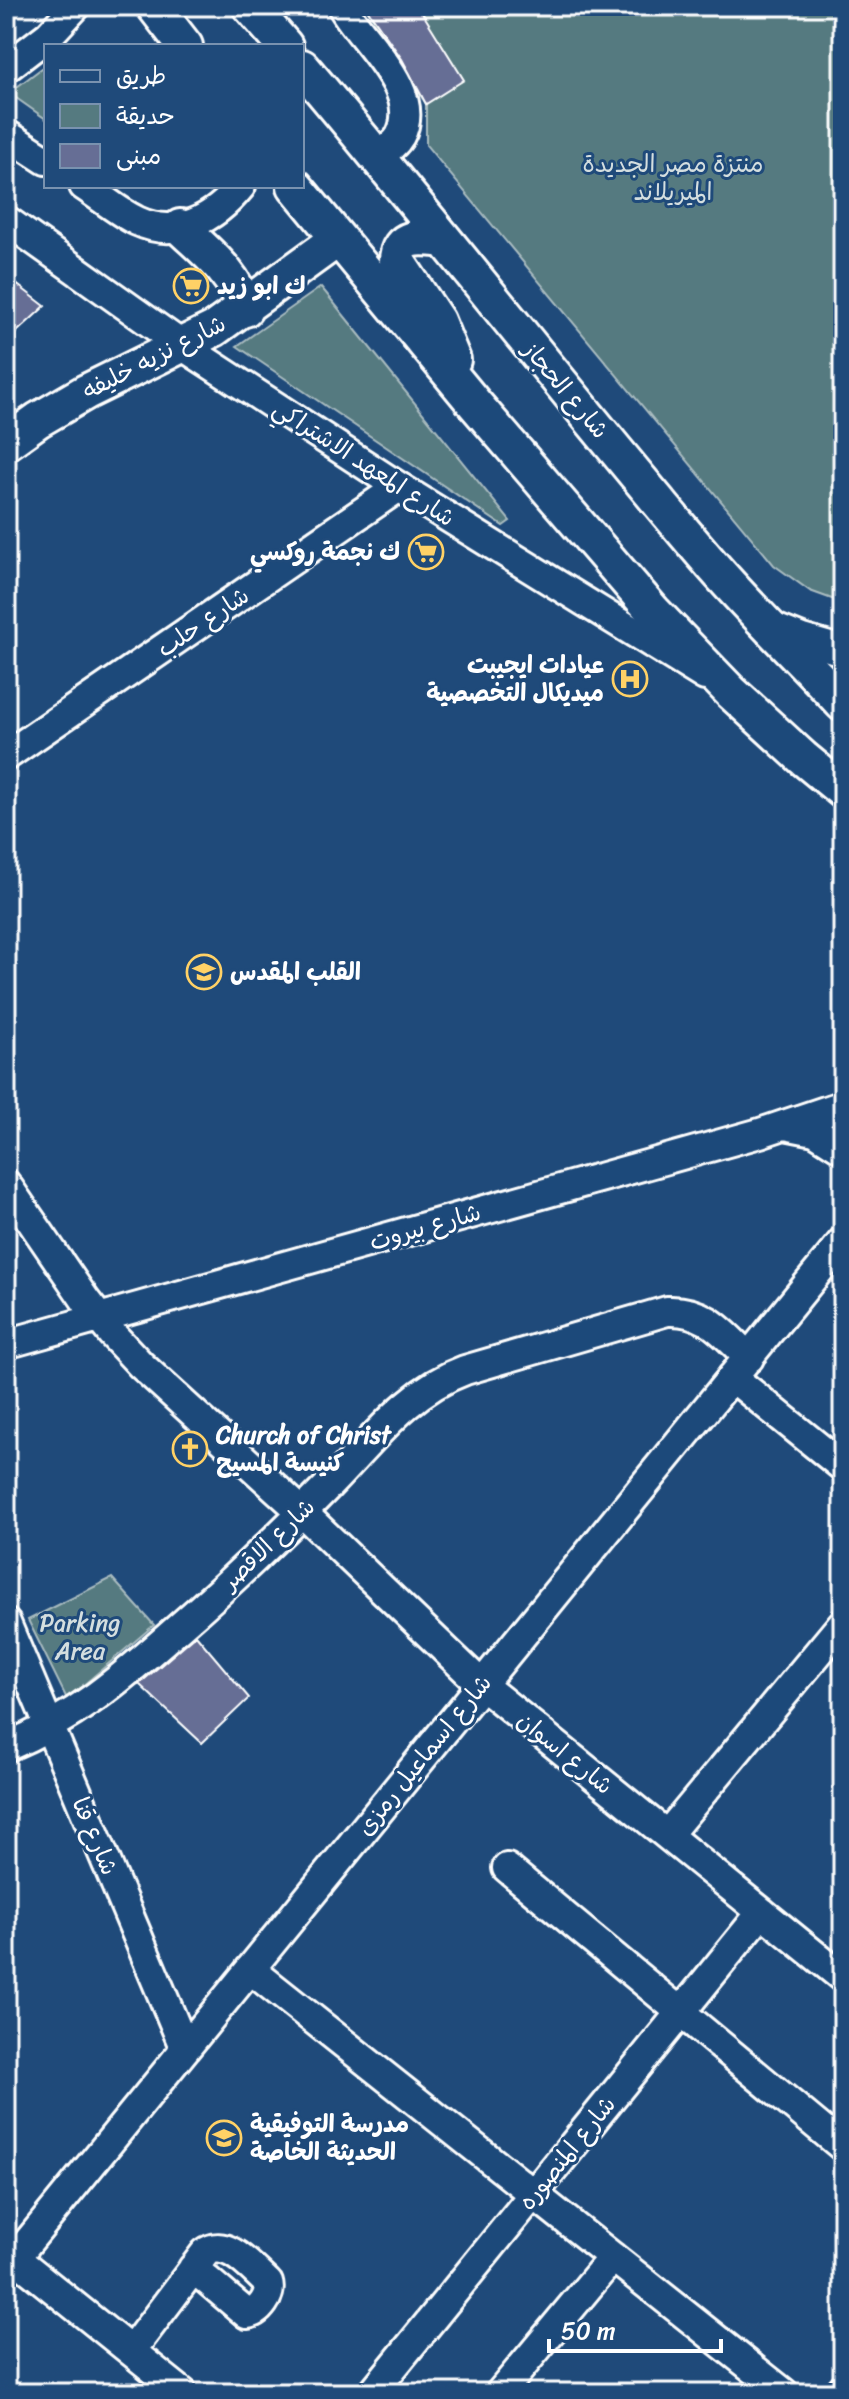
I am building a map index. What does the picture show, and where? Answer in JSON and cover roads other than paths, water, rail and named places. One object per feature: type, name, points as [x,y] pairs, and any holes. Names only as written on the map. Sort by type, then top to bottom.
[{"type":"main road","points":[[154,6],[183,44]]},
{"type":"main road","points":[[250,6],[279,42]]},
{"type":"main road","name":"شارع الحجاز","points":[[304,69],[707,560],[843,704]]},
{"type":"main road","points":[[297,188],[458,384],[653,611],[731,692],[843,791]]},
{"type":"main road","points":[[180,227],[226,273],[241,296],[245,309]]},
{"type":"main road","name":"شارع نزيه خليفه","points":[[6,443],[86,392],[214,329],[338,239]]},
{"type":"main road","points":[[445,240],[407,239],[400,245],[397,261],[437,321],[458,384]]},
{"type":"street","points":[[6,68],[49,35],[76,6]]},
{"type":"street","points":[[342,6],[393,76],[404,105],[401,134],[377,157]]},
{"type":"street","points":[[6,134],[44,159]]},
{"type":"street","points":[[87,188],[138,221],[160,227],[180,227],[199,222],[213,214],[239,188]]},
{"type":"street","name":"شارع المعهد الاشتراكي","points":[[6,220],[183,346],[399,487],[731,692]]},
{"type":"street","name":"شارع حلب","points":[[6,756],[399,487]]},
{"type":"street","points":[[767,624],[802,639],[843,651]]},
{"type":"street","name":"شارع بيروت","points":[[6,1344],[785,1125],[843,1105]]},
{"type":"street","points":[[785,1125],[815,1131],[843,1149]]},
{"type":"street","name":"شارع اسوان","points":[[6,1184],[99,1318],[141,1365],[302,1512],[482,1685],[843,1978]]},
{"type":"street","name":"شارع اسماعيل رمزى","points":[[9,2258],[185,2049],[843,1241]]},
{"type":"street","name":"شارع الاقصر","points":[[6,1747],[50,1727],[92,1701],[136,1665],[302,1512],[409,1401],[430,1386],[465,1370],[667,1311],[687,1311],[705,1318],[740,1367],[843,1467]]},
{"type":"street","name":"شارع قنا","points":[[6,1623],[185,2049]]},
{"type":"street","points":[[667,1835],[843,1623]]},
{"type":"street","points":[[507,1868],[843,2147]]},
{"type":"street","name":"شارع المنصوره","points":[[372,2393],[762,1912]]},
{"type":"street","points":[[250,1969],[784,2393]]},
{"type":"street","points":[[500,2393],[613,2257]]},
{"type":"street","points":[[9,2258],[183,2393]]},
{"type":"street","points":[[131,2351],[193,2268]]},
{"type":"place","name":"ك ابو زيد","points":[[191,286]]},
{"type":"place","name":"ك نجمة روكسي","points":[[426,552]]},
{"type":"place","name":"عيادات ايجيبت ميديكال التخصصية","points":[[630,679]]},
{"type":"place","name":"القلب المقدس","points":[[204,972]]},
{"type":"place","name":"Church of Christ كنيسة المسيح","points":[[190,1449]]},
{"type":"place","name":"مدرسة التوفيقية الحديثة الخاصة","points":[[224,2138]]},
{"type":"park label","name":"منتزة مصر الجديدة الميريلاند","points":[[673,178]]},
{"type":"park label","name":"Parking Area","points":[[80,1637]]}]
